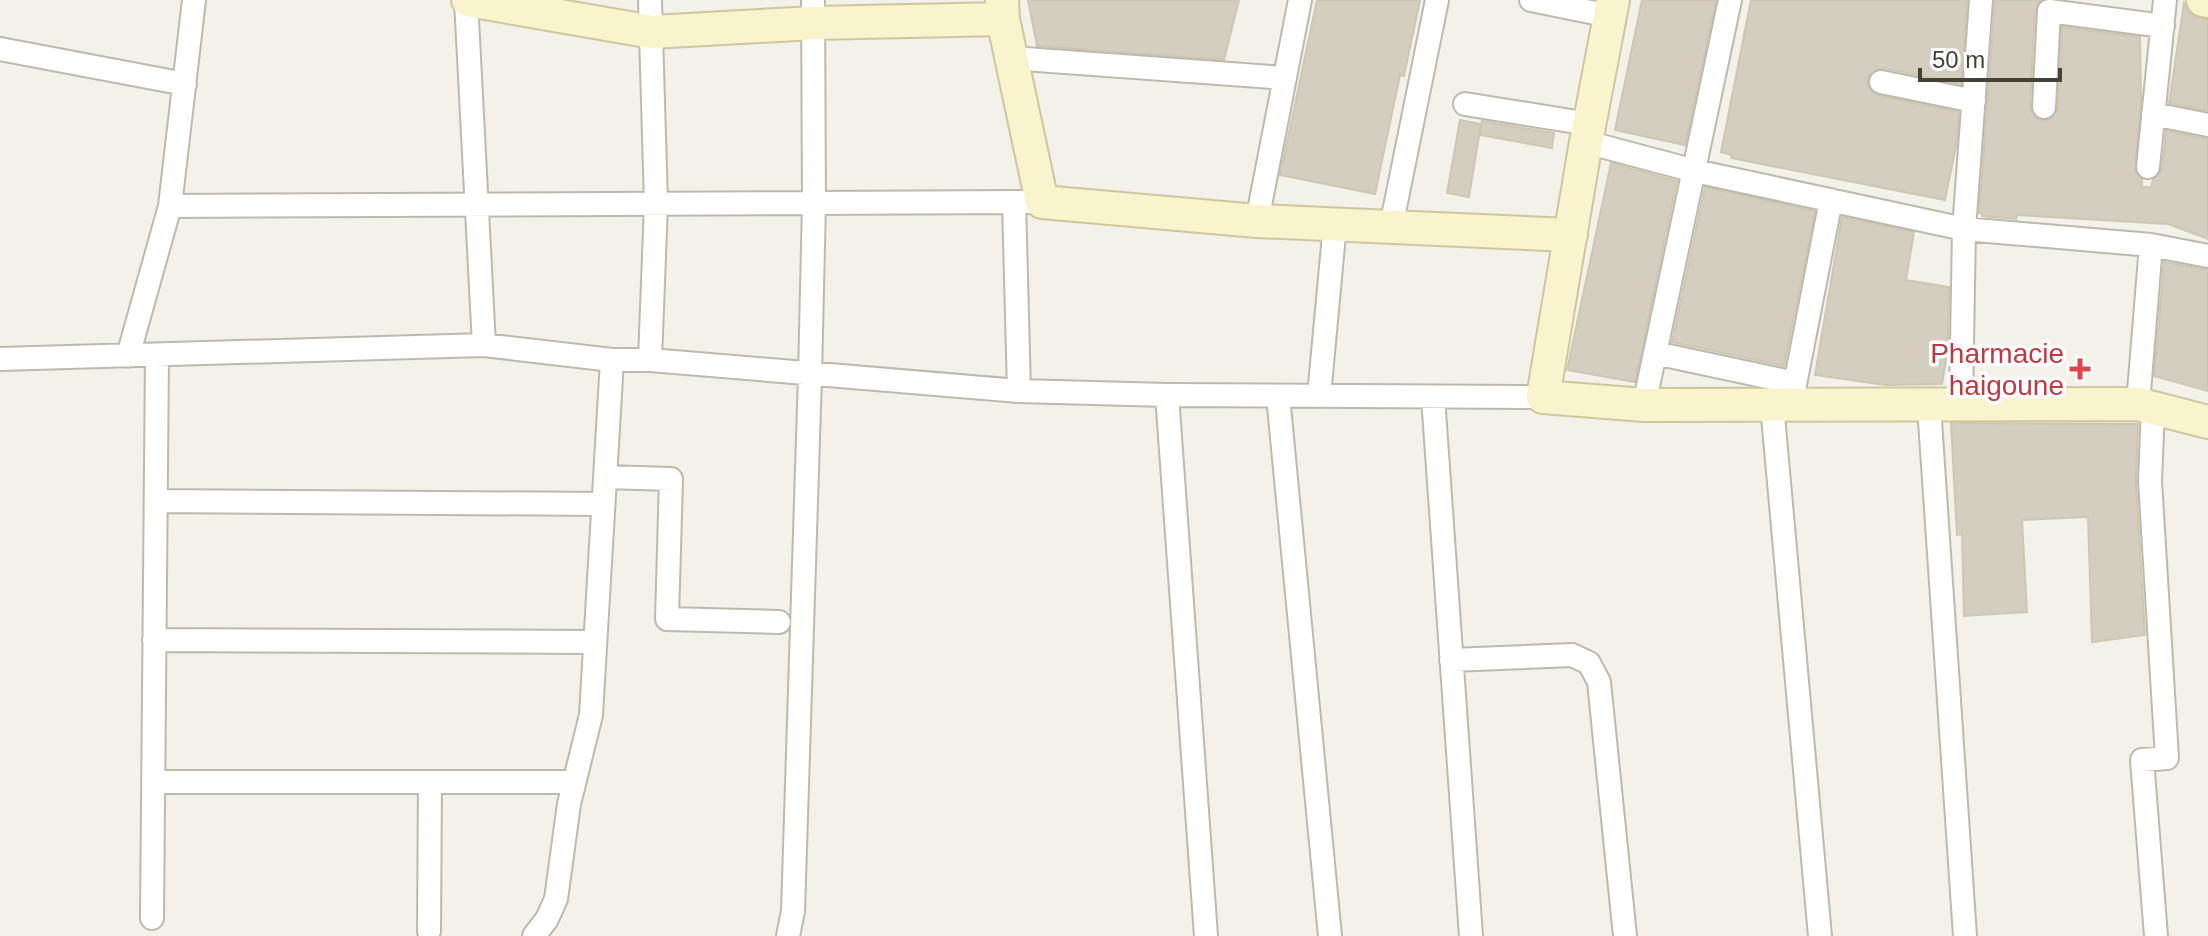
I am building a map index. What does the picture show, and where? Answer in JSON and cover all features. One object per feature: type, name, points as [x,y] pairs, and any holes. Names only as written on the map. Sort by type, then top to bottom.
[{"type":"street","points":[[128,356],[170,206],[194,0]]},
{"type":"street","points":[[484,345],[467,0],[651,16],[1003,10],[1028,202],[1019,391]]},
{"type":"street","points":[[1257,221],[1300,0]]},
{"type":"street","points":[[1391,227],[1437,0]]},
{"type":"street","points":[[1531,0],[1612,8],[1587,133],[1543,397]]},
{"type":"street","points":[[1644,405],[1730,0]]},
{"type":"street","points":[[1961,403],[1964,229],[1981,0]]},
{"type":"street","points":[[2148,167],[2165,0]]},
{"type":"street","points":[[2044,107],[2049,11],[2163,26]]},
{"type":"street","points":[[788,936],[793,911],[810,375],[814,12]]},
{"type":"street","points":[[650,360],[656,204],[651,16]]},
{"type":"street","points":[[0,49],[185,84]]},
{"type":"street","points":[[1011,58],[1285,78]]},
{"type":"street","points":[[1881,82],[1974,101]]},
{"type":"street","points":[[1465,104],[1587,133],[1695,171],[1964,229],[2151,245],[2208,256]]},
{"type":"street","points":[[2153,114],[2208,125]]},
{"type":"street","points":[[1820,936],[1786,398],[1831,200]]},
{"type":"street","points":[[170,206],[1028,202],[1257,221],[1571,235]]},
{"type":"street","points":[[1319,396],[1335,224]]},
{"type":"street","points":[[2151,245],[2146,406],[2167,758],[2142,760],[2156,936]]},
{"type":"street","points":[[0,359],[484,345],[612,360],[650,360],[1019,391],[1543,397],[1644,405],[1786,398],[1929,406],[1961,403],[2146,406],[2208,422]]},
{"type":"street","points":[[1655,353],[1786,398]]},
{"type":"street","points":[[152,918],[157,355]]},
{"type":"street","points":[[534,936],[547,919],[556,899],[574,782],[591,715],[612,360]]},
{"type":"street","points":[[1167,395],[1206,936]]},
{"type":"street","points":[[1278,396],[1330,936]]},
{"type":"street","points":[[1433,397],[1471,936]]},
{"type":"street","points":[[1929,406],[1965,936]]},
{"type":"street","points":[[605,477],[671,479],[667,619],[779,622]]},
{"type":"street","points":[[156,501],[603,504]]},
{"type":"street","points":[[154,640],[594,642]]},
{"type":"street","points":[[1451,660],[1572,655],[1589,663],[1599,682],[1625,936]]},
{"type":"street","points":[[153,782],[574,782]]},
{"type":"street","points":[[429,931],[430,782]]},
{"type":"building","points":[[1028,0],[1239,0],[1224,60],[1037,46]]},
{"type":"building","points":[[1317,0],[1420,0],[1404,76],[1400,75],[1375,194],[1280,175]]},
{"type":"building","points":[[1642,0],[1716,0],[1685,145],[1615,130]]},
{"type":"building","points":[[1751,0],[1967,0],[1961,84],[1883,68],[1871,72],[1867,80],[1868,87],[1877,95],[1959,112],[1945,200],[1731,158],[1732,155],[1721,152]]},
{"type":"building","points":[[1995,0],[2041,0],[2035,10],[2030,106],[2032,114],[2042,121],[2051,119],[2058,108],[2062,27],[2140,37],[2141,100],[2135,172],[2142,179],[2142,187],[2151,187],[2162,169],[2166,131],[2208,139],[2208,239],[2168,224],[2017,215],[2016,219],[1982,216],[1979,213]]},
{"type":"building","points":[[2184,3],[2191,15],[2208,20],[2208,111],[2169,103]]},
{"type":"building","points":[[1460,120],[1481,124],[1469,197],[1447,193]]},
{"type":"building","points":[[1482,121],[1554,133],[1552,148],[1480,135]]},
{"type":"building","points":[[1611,163],[1677,181],[1635,382],[1567,370]]},
{"type":"building","points":[[1705,187],[1815,211],[1784,366],[1672,342]]},
{"type":"building","points":[[1842,217],[1914,232],[1906,280],[1949,287],[1948,348],[1942,384],[1885,385],[1815,375]]},
{"type":"building","points":[[2164,262],[2208,270],[2208,391],[2154,376]]},
{"type":"building","points":[[1951,423],[2138,424],[2136,482],[2145,635],[2092,642],[2088,517],[2022,520],[2027,612],[1964,616],[1962,534],[1957,535]]},
{"type":"place","name":"Pharmacie haigoune","points":[[2080,369]]}]
